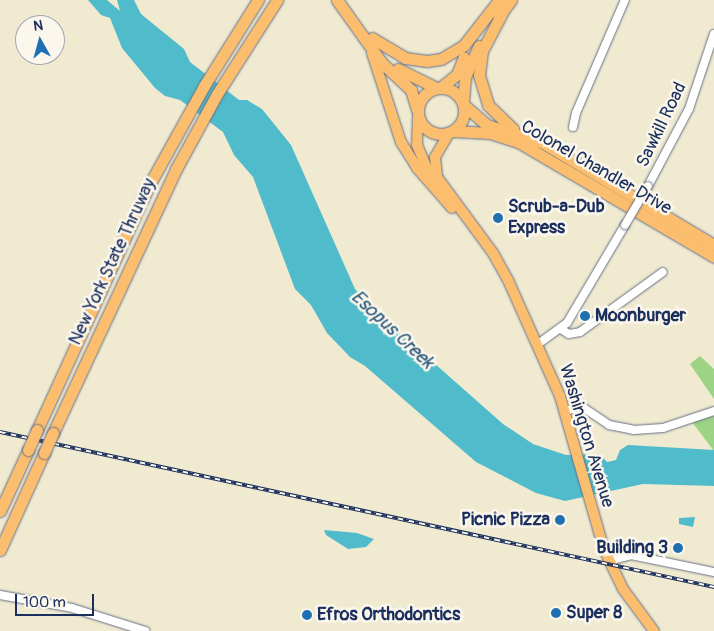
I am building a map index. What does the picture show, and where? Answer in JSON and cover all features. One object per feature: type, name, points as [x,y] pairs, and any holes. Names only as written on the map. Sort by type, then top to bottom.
[{"type":"highway","name":"New York State Thruway","points":[[0,510],[136,214],[176,135],[258,0]]},
{"type":"highway","name":"New York State Thruway","points":[[0,550],[150,221],[190,143],[233,68],[277,0]]},
{"type":"highway","points":[[337,0],[371,43],[400,71],[439,88],[454,92],[464,104]]},
{"type":"highway","points":[[346,0],[386,68],[411,90],[418,115],[430,131],[451,132],[462,122],[471,62],[501,6]]},
{"type":"highway","points":[[371,43],[398,56],[419,61],[434,60],[460,48],[483,22],[511,0]]},
{"type":"highway","points":[[501,6],[482,50],[479,81],[492,110],[508,126],[523,134]]},
{"type":"highway","points":[[418,115],[423,97],[439,88],[457,74],[483,22]]},
{"type":"highway","name":"Colonel Chandler Drive","points":[[464,104],[487,124],[523,134],[714,245]]},
{"type":"highway","name":"Colonel Chandler Drive","points":[[451,132],[490,133],[520,143],[714,257]]},
{"type":"main road","points":[[371,43],[401,142],[417,168],[452,208]]},
{"type":"main road","name":"Washington Avenue","points":[[418,115],[416,138],[421,158],[452,208],[470,225]]},
{"type":"main road","name":"Washington Avenue","points":[[451,132],[435,157],[436,172],[470,225],[501,267],[538,344],[565,410],[589,504],[609,560],[623,589],[654,631]]},
{"type":"street","points":[[573,127],[576,113],[625,0]]},
{"type":"street","name":"Sawkill Road","points":[[538,344],[561,329],[648,186],[690,110],[714,34]]},
{"type":"street","points":[[561,329],[568,334],[576,334],[663,272]]},
{"type":"street","points":[[565,410],[584,408],[609,425],[634,430],[663,428],[714,411]]},
{"type":"street","points":[[609,560],[631,554],[714,572]]},
{"type":"street","points":[[0,595],[72,608],[145,631]]},
{"type":"green space","points":[[700,356],[714,369],[714,399],[690,364]]},
{"type":"green space","points":[[714,414],[714,451],[692,422]]},
{"type":"water","name":"Esopus Creek","points":[[88,0],[107,0],[120,11],[117,0],[134,0],[141,14],[184,49],[190,62],[239,100],[247,100],[262,109],[291,145],[355,289],[382,317],[503,424],[533,444],[566,455],[600,454],[607,462],[616,460],[620,450],[628,445],[714,450],[714,486],[643,484],[565,501],[536,493],[476,462],[365,366],[350,357],[327,333],[311,305],[295,289],[253,177],[234,155],[223,132],[180,100],[165,96],[155,88],[122,48],[110,18],[101,15]]},
{"type":"water","points":[[695,517],[693,527],[679,524],[679,518]]},
{"type":"water","points":[[324,530],[357,533],[374,539],[366,547],[348,549],[326,535]]},
{"type":"railway","points":[[0,432],[714,587]]},
{"type":"place","name":"Scrub-a-Dub Express","points":[[498,218]]},
{"type":"place","name":"Moonburger","points":[[585,316]]},
{"type":"place","name":"Picnic Pizza","points":[[560,520]]},
{"type":"place","name":"Building 3","points":[[678,548]]},
{"type":"place","name":"Super 8","points":[[556,613]]},
{"type":"place","name":"Efros Orthodontics","points":[[307,615]]}]
